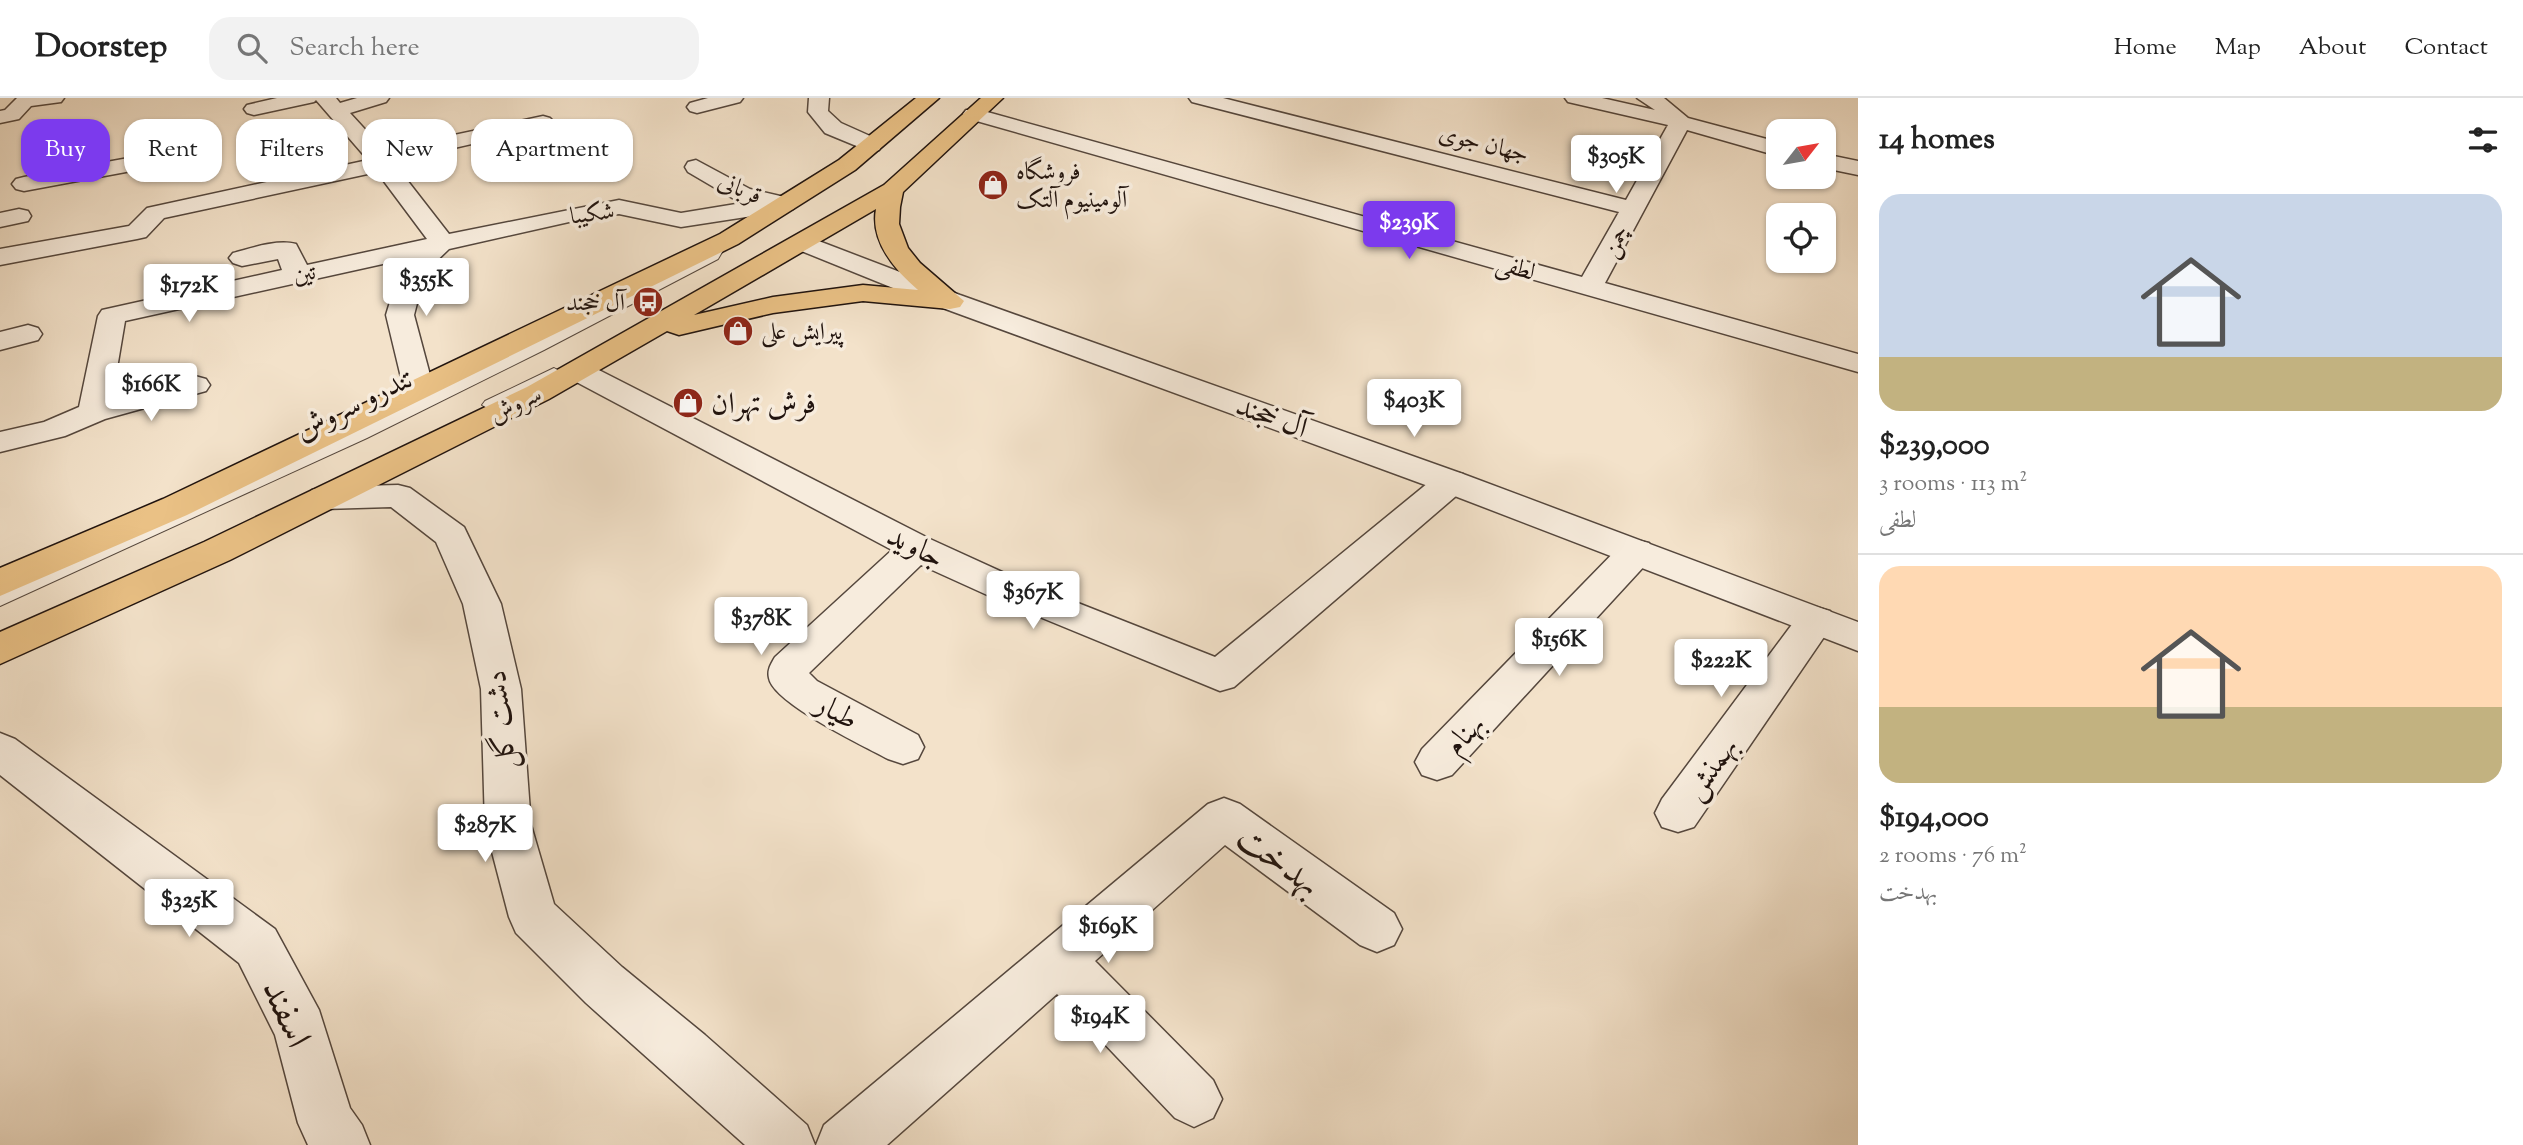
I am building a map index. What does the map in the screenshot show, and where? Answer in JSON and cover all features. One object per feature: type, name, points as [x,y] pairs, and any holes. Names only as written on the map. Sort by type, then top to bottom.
[{"type":"main road","name":"سروش","points":[[0,583],[175,507],[722,242],[848,164],[929,98]]},
{"type":"main road","name":"سروش","points":[[0,649],[217,551],[578,371],[892,190],[986,104]]},
{"type":"main road","points":[[892,190],[887,223],[899,254],[918,278],[950,301]]},
{"type":"main road","points":[[750,226],[803,243]]},
{"type":"main road","points":[[639,337],[773,306],[863,293],[950,301]]},
{"type":"street","points":[[0,117],[12,115],[26,101],[54,98]]},
{"type":"street","points":[[252,111],[307,98]]},
{"type":"street","points":[[331,104],[379,98]]},
{"type":"street","points":[[697,107],[733,98]]},
{"type":"street","points":[[819,98],[818,112],[832,128],[871,145]]},
{"type":"street","points":[[986,104],[999,98]]},
{"type":"street","name":"جهان جوی","points":[[1199,98],[1634,209]]},
{"type":"street","points":[[1574,98],[1681,122],[1766,146]]},
{"type":"street","points":[[1647,98],[1661,104],[1681,122]]},
{"type":"street","points":[[331,104],[362,140]]},
{"type":"street","name":"لطفی","points":[[986,104],[1589,288],[1858,363]]},
{"type":"street","name":"چمن","points":[[1589,288],[1681,122]]},
{"type":"street","points":[[457,151],[539,133],[458,163]]},
{"type":"street","points":[[24,184],[133,161],[156,213]]},
{"type":"street","points":[[1836,163],[1858,168]]},
{"type":"street","name":"قربانی","points":[[696,167],[742,194],[785,204]]},
{"type":"street","points":[[0,257],[137,232],[156,213],[362,172]]},
{"type":"street","points":[[396,182],[442,242],[413,269],[400,315],[419,390]]},
{"type":"street","name":"شکیبا","points":[[442,242],[619,207],[681,220],[785,204]]},
{"type":"street","name":"تین","points":[[94,412],[112,316],[442,242]]},
{"type":"street","name":"آل خجند","points":[[803,243],[950,301],[1451,482],[1858,637]]},
{"type":"street","points":[[242,258],[287,249],[297,274]]},
{"type":"street","points":[[0,341],[28,334]]},
{"type":"street","name":"جاوید","points":[[578,371],[916,548],[1009,590],[1220,676],[1451,482]]},
{"type":"street","points":[[0,442],[54,429],[94,412],[195,385]]},
{"type":"street","name":"دشت گل","points":[[324,498],[398,496],[451,535],[482,604],[501,689],[509,825],[533,917],[604,985],[787,1145]]},
{"type":"street","name":"طیار","points":[[903,747],[803,692],[789,679],[789,668],[916,548]]},
{"type":"street","name":"بهنام","points":[[1437,762],[1636,552]]},
{"type":"street","name":"بهمنش","points":[[1678,813],[1816,621]]},
{"type":"street","name":"اسفند","points":[[0,751],[257,946],[300,1029],[326,1123],[342,1145]]},
{"type":"street","name":"بهدخت","points":[[844,1145],[1224,818],[1377,929]]},
{"type":"street","points":[[1059,960],[1194,1099]]},
{"type":"lane","name":"تندرو سروش","points":[[0,598],[187,516],[424,402],[713,256],[722,242]]},
{"type":"lane","points":[[0,635],[219,537],[530,385],[741,267],[772,261]]},
{"type":"place","name":"فروشگاه آلومینیوم آلتک","points":[[993,185]]},
{"type":"place","name":"آل خجند","points":[[648,302]]},
{"type":"place","name":"پیرایش علی","points":[[738,331]]},
{"type":"place","name":"فرش تهران","points":[[688,403]]}]
